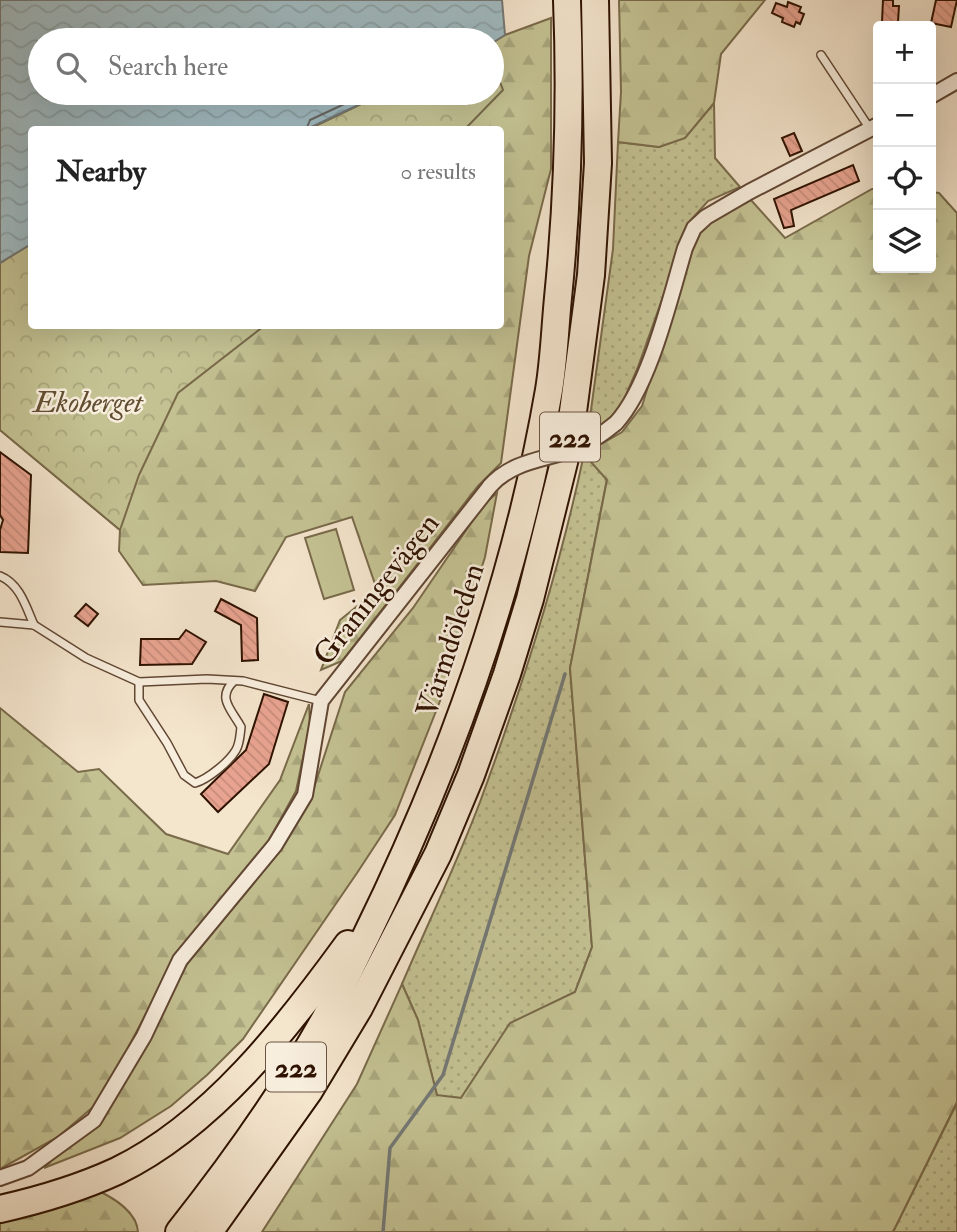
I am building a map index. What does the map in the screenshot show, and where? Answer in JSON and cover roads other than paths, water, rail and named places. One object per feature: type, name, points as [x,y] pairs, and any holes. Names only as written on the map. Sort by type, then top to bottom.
[{"type":"highway","name":"Värmdöleden","points":[[178,1232],[213,1189],[268,1111],[325,1019],[390,887],[431,795],[468,701],[499,604],[527,504],[549,387],[565,232],[569,162],[567,0]]},
{"type":"highway","name":"Värmdöleden","points":[[211,1232],[309,1091],[359,1008],[438,854],[471,775],[530,599],[569,442],[592,275],[598,163],[595,0]]},
{"type":"highway","points":[[0,1209],[78,1187],[118,1170],[201,1114],[253,1065],[312,994],[390,887]]},
{"type":"street","points":[[936,93],[957,81]]},
{"type":"street","name":"Graningevägen","points":[[0,1178],[28,1168],[94,1121],[144,1036],[180,960],[275,845],[305,795],[321,701],[490,486],[500,475],[512,468],[579,447],[616,423],[627,411],[644,377],[685,248],[695,228],[706,217],[749,192],[873,128]]},
{"type":"lane","points":[[821,55],[873,126]]},
{"type":"lane","points":[[0,576],[18,590],[34,625]]},
{"type":"lane","points":[[0,622],[34,625],[86,658],[139,682],[207,679],[234,681],[321,701]]},
{"type":"lane","points":[[139,682],[139,700],[184,775],[194,783],[203,780],[234,754],[238,746],[241,727],[228,710],[225,701],[225,692],[234,681]]},
{"type":"water","points":[[0,0],[502,0],[505,35],[504,36],[504,28],[28,28],[28,105],[358,105],[313,126],[28,126],[28,246],[0,263]]},
{"type":"waterway","points":[[383,1232],[390,1148],[443,1075],[565,674]]},
{"type":"park label","name":"Ekoberget","points":[[88,402]]}]
